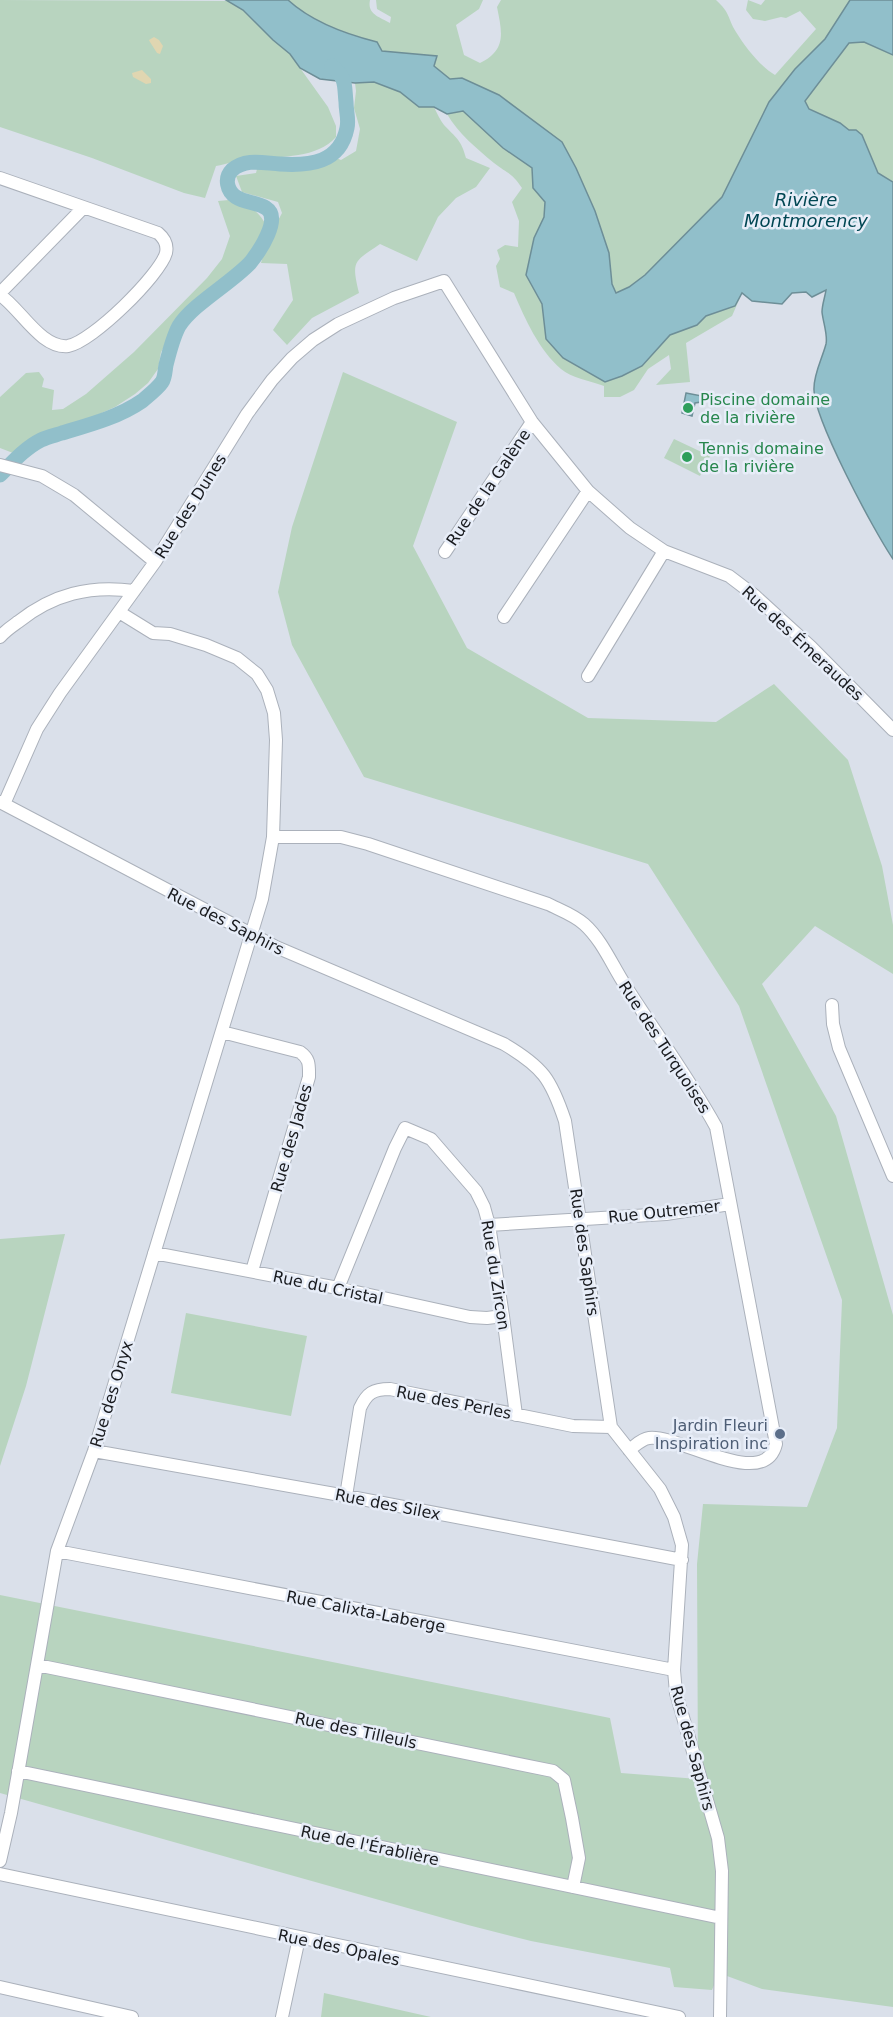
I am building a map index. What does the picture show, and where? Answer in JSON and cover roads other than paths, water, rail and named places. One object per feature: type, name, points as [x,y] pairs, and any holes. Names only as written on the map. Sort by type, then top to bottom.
[{"type":"street","points":[[0,177],[158,234],[164,238],[167,246],[166,254],[156,270],[122,309],[94,333],[79,342],[66,346],[54,344],[43,337],[0,294],[83,208]]},
{"type":"street","name":"Rue des Émeraudes","points":[[444,281],[532,422],[588,491],[630,528],[664,551],[729,576],[754,595],[811,647],[893,730]]},
{"type":"street","name":"Rue des Dunes","points":[[2,803],[37,729],[60,693],[155,561],[247,414],[272,380],[313,340],[338,324],[394,298],[444,281]]},
{"type":"street","name":"Rue de la Galène","points":[[445,552],[532,422]]},
{"type":"street","points":[[0,465],[42,476],[74,495],[155,561]]},
{"type":"street","points":[[504,617],[588,491]]},
{"type":"street","points":[[588,676],[664,551]]},
{"type":"street","points":[[0,638],[32,610],[64,596],[92,589],[109,588],[134,591]]},
{"type":"street","name":"Rue des Onyx","points":[[0,1860],[57,1551],[94,1451],[222,1032],[262,899],[273,837],[276,740],[274,713],[267,690],[257,674],[237,658],[171,634],[153,633],[119,612]]},
{"type":"street","name":"Rue des Saphirs","points":[[2,803],[251,935],[504,1044],[528,1058],[545,1074],[565,1121],[610,1428],[660,1489],[674,1516],[682,1545],[674,1670],[676,1693],[718,1838],[722,1871],[720,2017]]},
{"type":"street","name":"Rue des Turquoises","points":[[273,837],[341,837],[548,904],[568,913],[585,925],[602,945],[704,1106],[716,1127],[776,1444],[774,1452],[765,1461],[755,1464],[730,1461],[661,1439],[648,1438],[629,1450]]},
{"type":"street","points":[[832,1005],[833,1024],[839,1048],[893,1176]]},
{"type":"street","name":"Rue des Jades","points":[[222,1032],[300,1052],[308,1057],[310,1063],[309,1077],[252,1271]]},
{"type":"street","name":"Rue du Zircon","points":[[338,1288],[405,1128],[431,1139],[476,1191],[484,1207],[489,1225],[516,1415]]},
{"type":"street","name":"Rue Outremer","points":[[489,1225],[666,1214],[730,1204]]},
{"type":"street","name":"Rue du Cristal","points":[[153,1253],[338,1288],[470,1317],[503,1316]]},
{"type":"street","name":"Rue des Perles","points":[[346,1496],[360,1408],[364,1398],[370,1392],[379,1389],[390,1389],[573,1426],[610,1428]]},
{"type":"street","name":"Rue des Silex","points":[[94,1451],[681,1560]]},
{"type":"street","name":"Rue Calixta-Laberge","points":[[57,1551],[674,1670]]},
{"type":"street","name":"Rue des Tilleuls","points":[[37,1665],[554,1771],[564,1780],[579,1858],[573,1887]]},
{"type":"street","name":"Rue de l'Érablière","points":[[18,1772],[721,1918]]},
{"type":"street","name":"Rue des Opales","points":[[0,1874],[679,2017]]},
{"type":"street","points":[[282,2017],[299,1938]]},
{"type":"street","points":[[0,1987],[132,2017]]},
{"type":"water","name":"Rivière Montmorency","points":[[226,0],[288,0],[308,15],[330,26],[377,42],[382,51],[437,56],[434,66],[450,79],[462,78],[499,95],[562,142],[595,211],[609,253],[612,284],[616,293],[645,275],[722,197],[769,102],[795,69],[825,39],[850,0],[893,0],[893,55],[864,42],[849,43],[805,101],[809,109],[840,123],[849,130],[856,130],[862,135],[878,173],[893,182],[893,559],[833,448],[816,402],[814,382],[826,340],[822,307],[826,290],[812,297],[806,292],[792,293],[782,304],[752,301],[742,293],[735,306],[706,316],[697,325],[670,335],[642,366],[605,382],[563,358],[546,339],[542,304],[526,275],[534,238],[544,217],[545,202],[533,188],[532,168],[503,148],[463,111],[447,114],[434,107],[419,107],[400,92],[374,82],[355,83],[320,79],[300,68],[290,54],[243,10]]},
{"type":"water","name":"Piscine domaine de la rivière","points":[[686,393],[702,396],[701,402],[695,403],[692,416],[682,413]]},
{"type":"waterway","points":[[0,475],[35,443],[124,412],[142,401],[160,384],[164,378],[170,350],[179,326],[202,302],[250,263],[259,251],[270,227],[272,219],[266,208],[240,199],[230,191],[227,180],[232,170],[249,163],[313,163],[331,155],[343,140],[348,121],[345,86],[342,78],[332,66]]},
{"type":"place","name":"Piscine domaine de la rivière","points":[[688,408]]},
{"type":"place","name":"Tennis domaine de la rivière","points":[[687,457]]},
{"type":"place","name":"Jardin Fleuri Inspiration inc","points":[[780,1434]]}]
